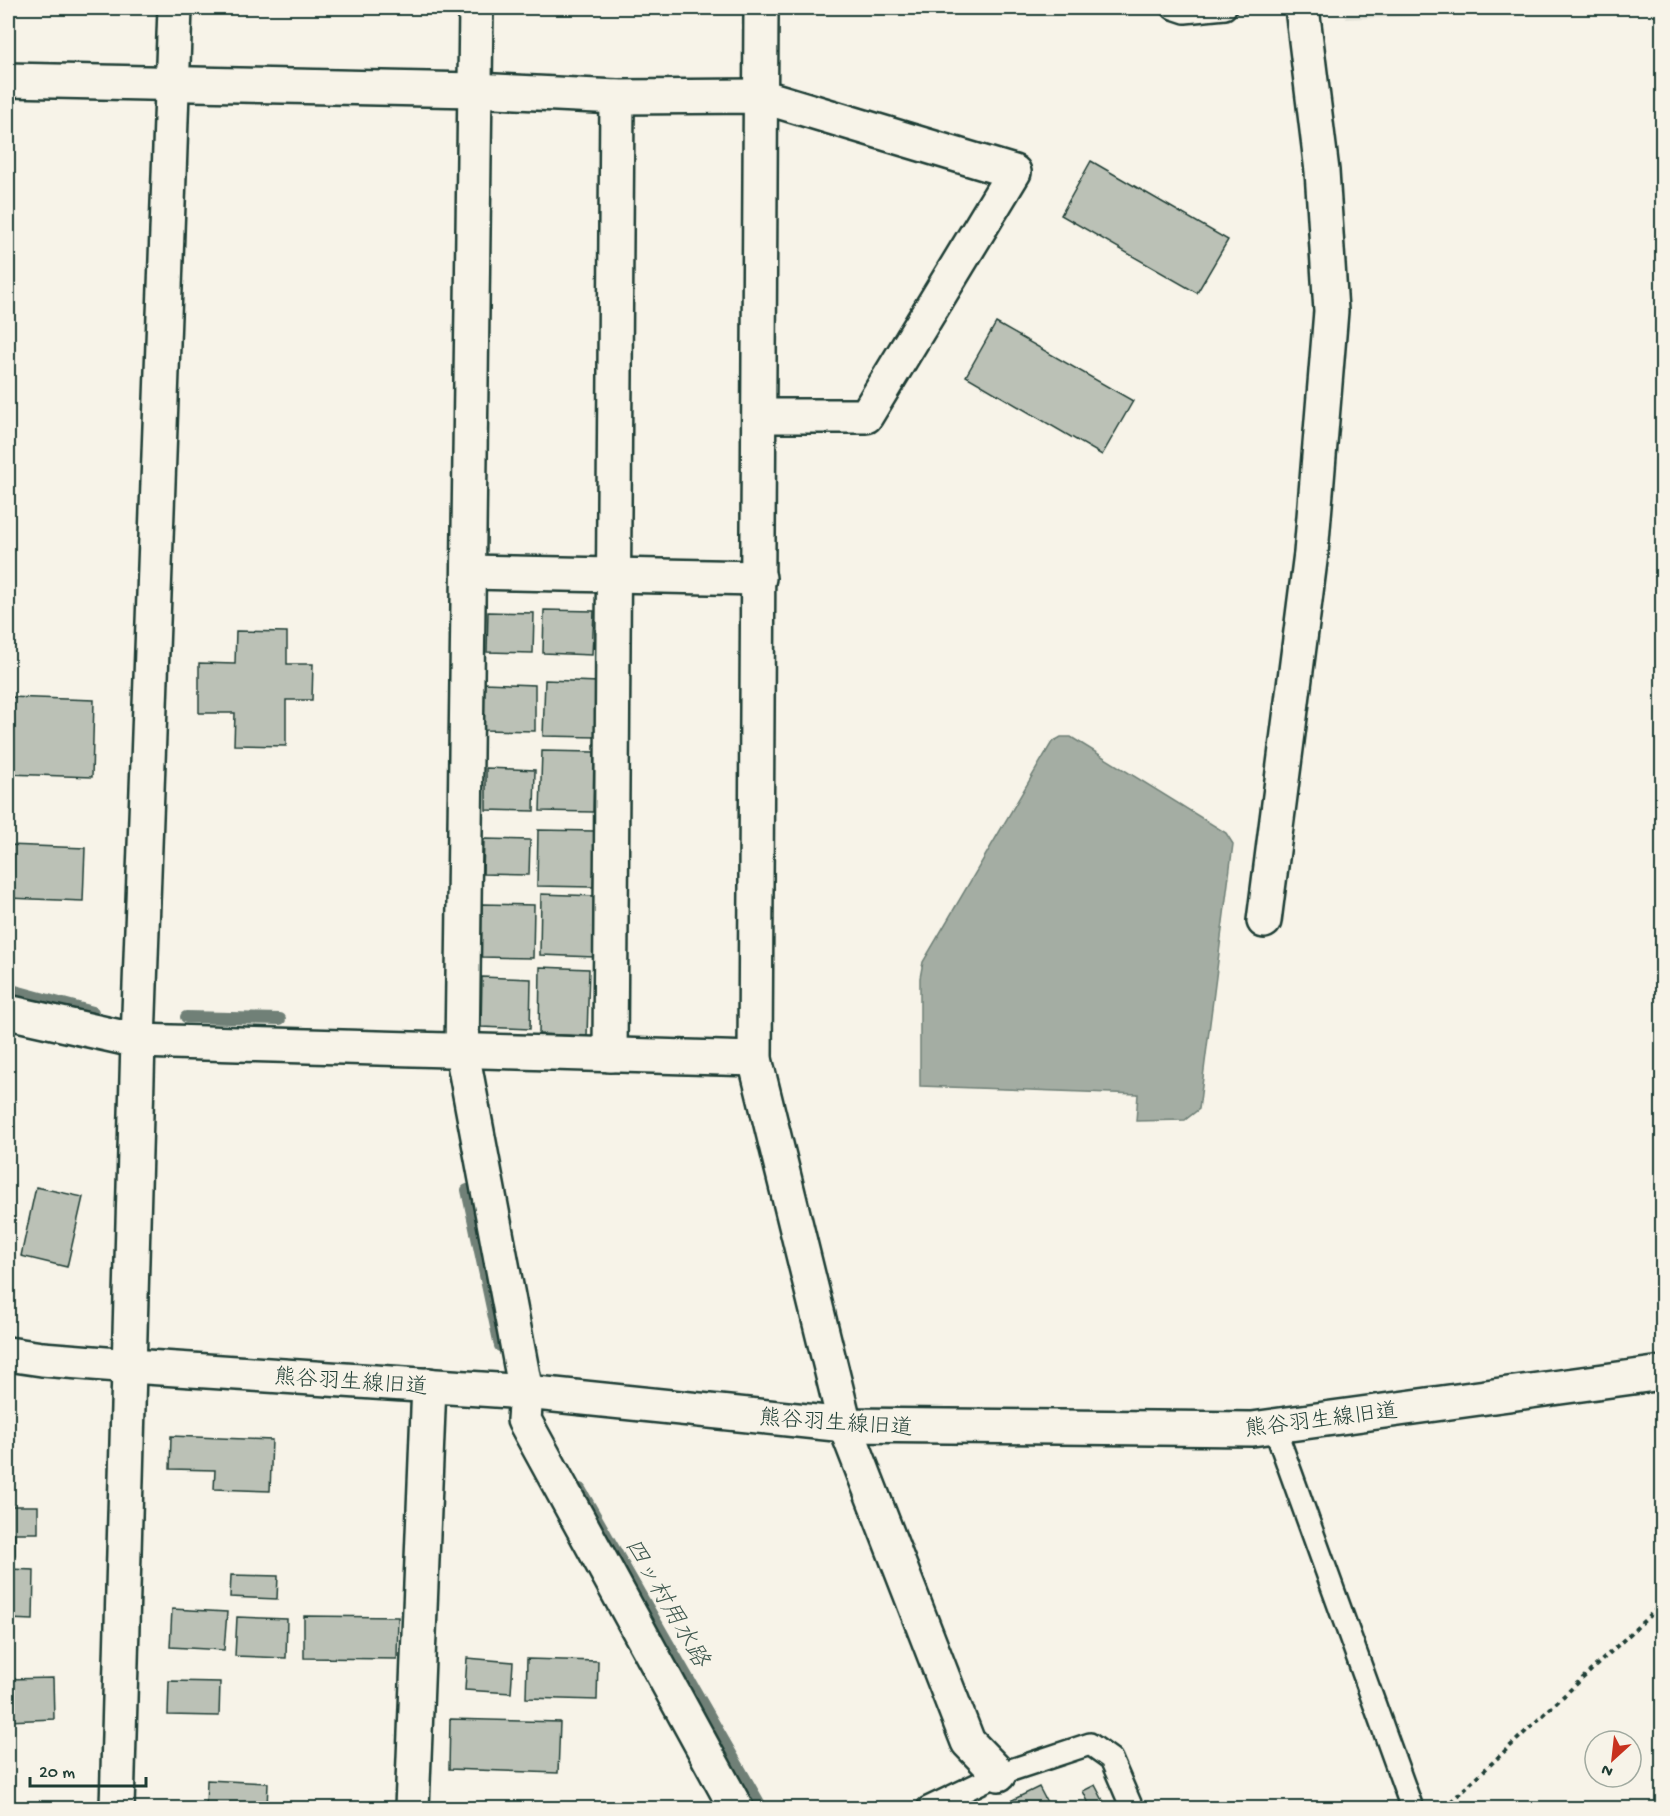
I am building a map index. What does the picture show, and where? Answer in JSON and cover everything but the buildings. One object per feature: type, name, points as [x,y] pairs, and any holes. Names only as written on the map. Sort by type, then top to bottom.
[{"type":"street","points":[[117,1809],[131,1366],[138,1041],[175,8]]},
{"type":"street","points":[[476,8],[462,1052],[526,1392],[524,1420],[736,1809]]},
{"type":"street","points":[[760,8],[760,416],[755,1059],[845,1425],[968,1742],[999,1774]]},
{"type":"street","points":[[1264,921],[1311,553],[1331,311],[1322,171],[1302,8]]},
{"type":"street","points":[[8,80],[474,90],[617,97],[761,96],[1014,172],[866,416],[760,416]]},
{"type":"street","points":[[610,1055],[617,97]]},
{"type":"street","points":[[469,572],[759,578]]},
{"type":"street","points":[[8,1012],[138,1041],[755,1059]]},
{"type":"street","name":"熊谷羽生線旧道","points":[[8,1353],[42,1359],[131,1366],[526,1392],[845,1425],[1252,1429],[1662,1373]]},
{"type":"street","points":[[412,1809],[429,1385]]},
{"type":"lane","points":[[1173,8],[1185,12],[1226,8]]},
{"type":"lane","points":[[1274,1426],[1412,1809]]},
{"type":"lane","points":[[928,1809],[999,1774],[1090,1744],[1111,1759],[1132,1809]]},
{"type":"path","points":[[1443,1809],[1662,1604]]},
{"type":"shaded area","points":[[1344,8],[1606,8],[1346,19]]},
{"type":"shaded area","points":[[1061,737],[1071,737],[1226,833],[1233,844],[1199,1109],[1185,1120],[1136,1121],[1138,1094],[920,1086],[920,978],[923,962],[1052,742]]},
{"type":"waterway","name":"四ッ村用水路","points":[[8,989],[93,1012]]},
{"type":"waterway","name":"四ッ村用水路","points":[[186,1017],[280,1019]]},
{"type":"waterway","name":"四ッ村用水路","points":[[467,1190],[500,1346]]},
{"type":"waterway","name":"四ッ村用水路","points":[[580,1489],[762,1808]]}]
